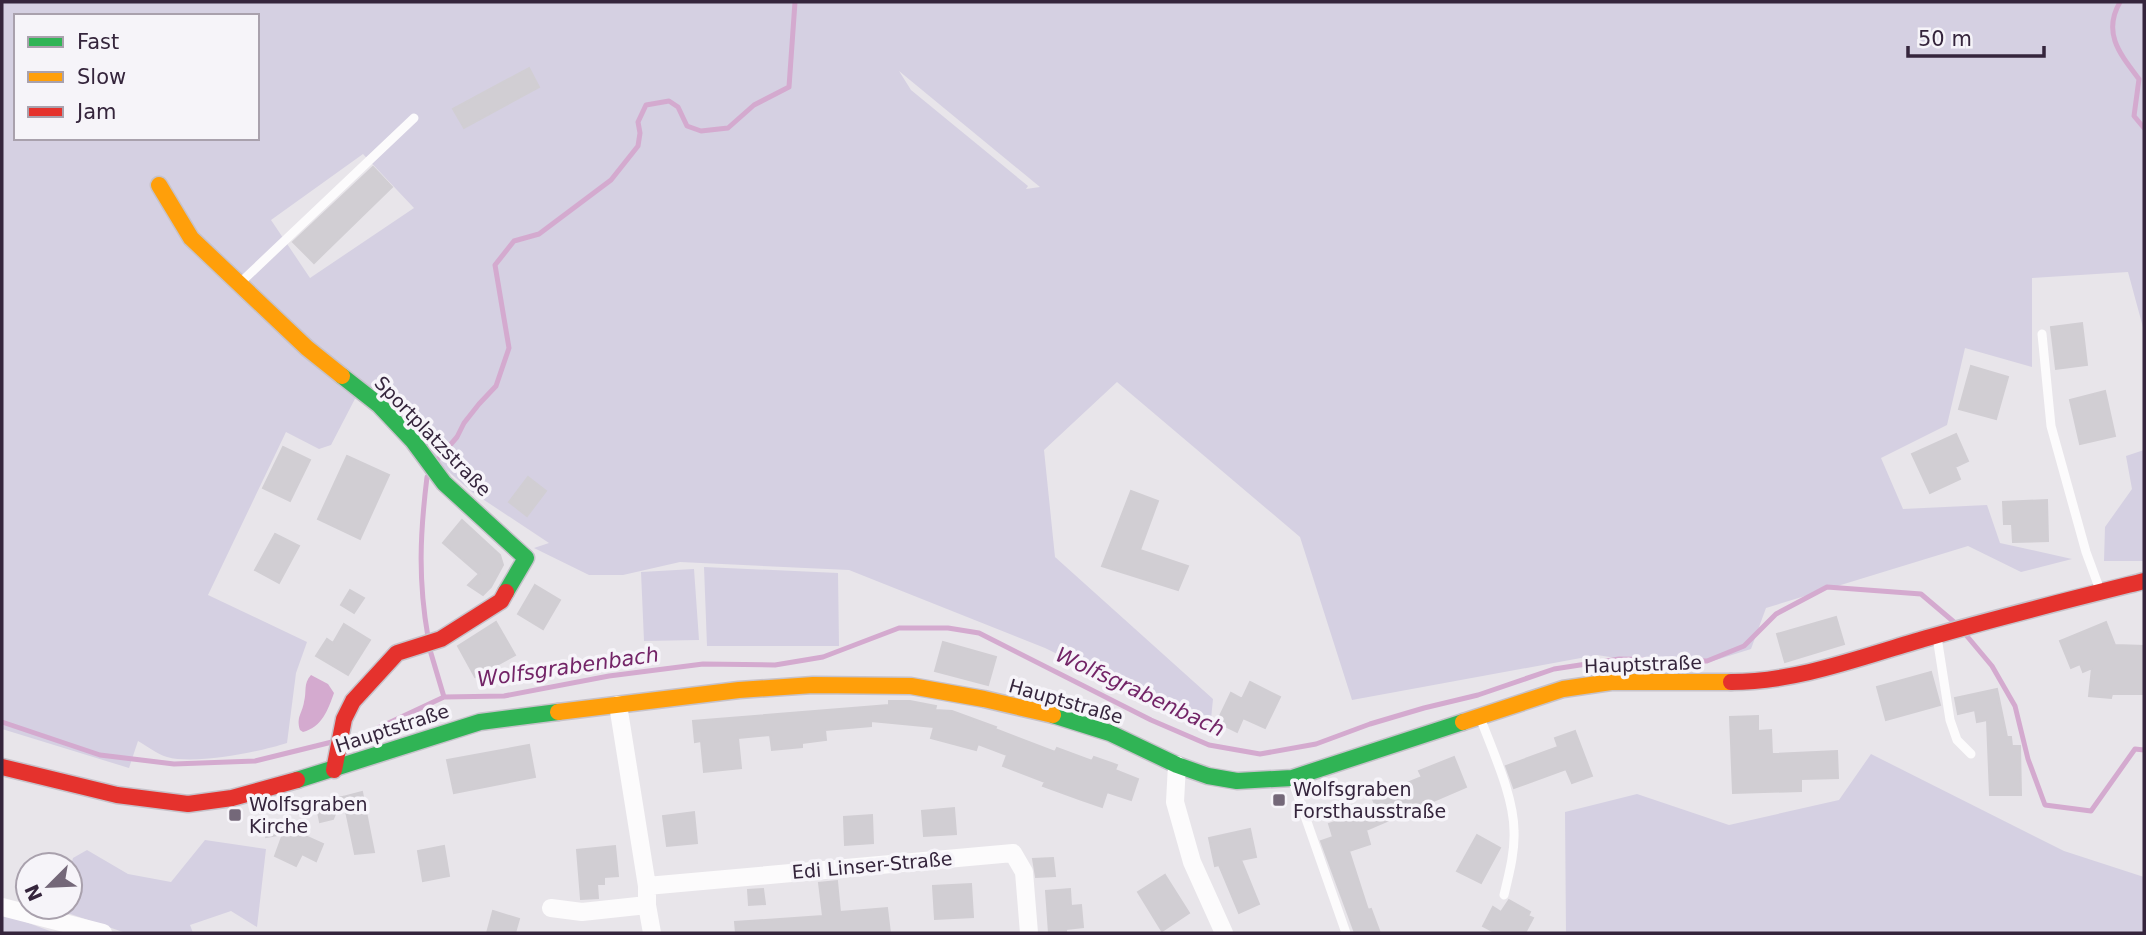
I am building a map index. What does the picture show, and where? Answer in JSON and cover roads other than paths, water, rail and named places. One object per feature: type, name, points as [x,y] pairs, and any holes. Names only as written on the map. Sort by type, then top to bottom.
[{"type":"main road","name":"Sportplatzstraße","points":[[159,185],[191,238],[307,348],[379,404],[414,441],[444,483],[526,558],[500,601],[441,639],[397,653],[353,701],[344,719],[334,770]]},
{"type":"main road","name":"Hauptstraße","points":[[2,768],[117,795],[154,802],[188,804],[233,799],[334,770],[480,722],[739,690],[813,685],[911,686],[984,699],[1052,715],[1110,733],[1177,765],[1208,776],[1237,781],[1292,778],[1563,689],[1611,682],[1754,682],[1797,675],[1975,624],[2144,581]]},
{"type":"street","points":[[618,705],[648,886],[647,905],[652,933]]},
{"type":"street","points":[[1177,765],[1175,802],[1192,862],[1224,933]]},
{"type":"street","name":"Edi Linser-Straße","points":[[648,886],[1013,853],[1024,872],[1030,933]]},
{"type":"street","points":[[551,908],[582,912],[647,905]]},
{"type":"street","points":[[2,907],[103,933]]},
{"type":"lane","points":[[239,284],[414,118]]},
{"type":"lane","points":[[2042,334],[2052,426],[2086,552],[2100,591]]},
{"type":"lane","points":[[1944,634],[1950,720],[1957,740],[1971,754]]},
{"type":"lane","points":[[1479,715],[1506,788],[1515,829],[1504,894]]},
{"type":"lane","points":[[1292,778],[1346,933]]},
{"type":"waterway","points":[[438,459],[479,404],[496,386],[509,348],[495,265],[514,241],[539,234],[611,180],[638,146],[638,122],[646,105],[669,101],[678,107],[687,126],[701,131],[728,128],[754,105],[789,87],[795,2]]},
{"type":"waterway","points":[[2120,2],[2115,13],[2113,33],[2125,61],[2139,79],[2134,116],[2144,128]]},
{"type":"waterway","points":[[427,477],[421,557],[428,637]]},
{"type":"waterway","name":"Wolfsgrabenbach","points":[[349,738],[365,734],[444,697],[504,696],[609,676],[703,664],[775,665],[823,657],[899,628],[948,628],[979,633],[1151,720],[1209,745],[1260,754],[1316,744],[1370,724],[1478,695],[1554,669],[1619,659],[1707,661],[1744,646],[1776,614],[1827,587],[1921,594],[1954,622]]},
{"type":"waterway","name":"Wolfsgrabenbach","points":[[1966,635],[1992,666],[2015,706],[2028,759],[2045,805],[2091,811],[2135,749],[2144,750]]},
{"type":"waterway","points":[[430,650],[444,697]]},
{"type":"waterway","name":"Wolfsgrabenbach","points":[[2,722],[100,755],[174,764],[255,761],[332,742]]},
{"type":"place","name":"Wolfsgraben Forsthausstraße","points":[[1279,800]]},
{"type":"place","name":"Wolfsgraben Kirche","points":[[235,815]]}]
